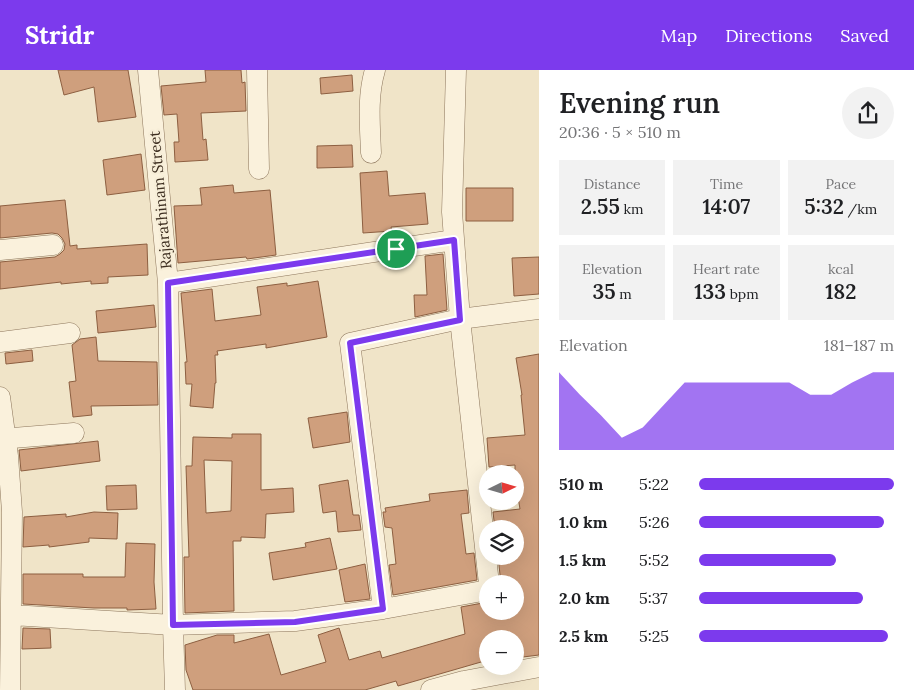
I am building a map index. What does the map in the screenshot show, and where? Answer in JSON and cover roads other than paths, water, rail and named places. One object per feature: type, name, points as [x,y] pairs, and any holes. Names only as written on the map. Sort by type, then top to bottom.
[{"type":"street","name":"Rajarathinam Street","points":[[148,70],[168,283],[175,690]]},
{"type":"street","points":[[257,70],[259,169]]},
{"type":"street","points":[[371,153],[369,100],[370,86],[376,70]]},
{"type":"street","points":[[456,70],[452,212],[460,320],[488,575]]},
{"type":"street","points":[[168,283],[454,240]]},
{"type":"street","points":[[0,250],[53,245]]},
{"type":"street","points":[[383,609],[350,343],[460,320],[539,309]]},
{"type":"street","points":[[0,342],[70,333]]},
{"type":"street","points":[[0,397],[12,512],[10,690]]},
{"type":"street","points":[[3,439],[74,433]]},
{"type":"street","points":[[12,615],[173,625],[295,622],[383,609],[479,592]]},
{"type":"street","points":[[431,690],[464,681],[539,667]]}]
